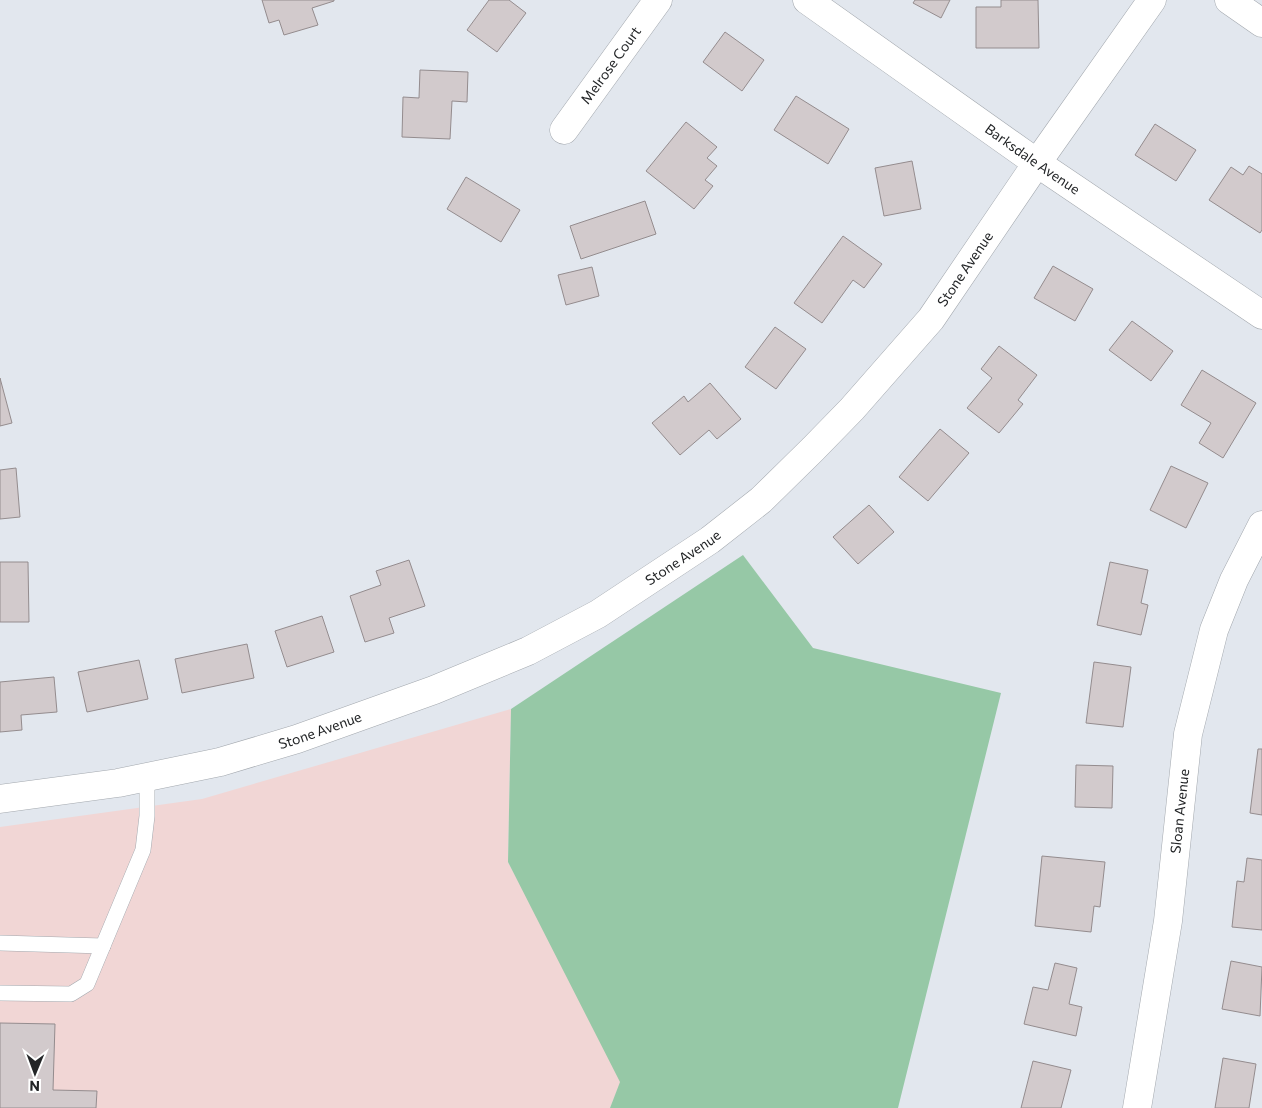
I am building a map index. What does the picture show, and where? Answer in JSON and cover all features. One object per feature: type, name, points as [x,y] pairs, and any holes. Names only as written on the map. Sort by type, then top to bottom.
[{"type":"street","name":"Melrose Court","points":[[564,130],[658,0]]},
{"type":"street","name":"Barksdale Avenue","points":[[806,0],[1037,163],[1262,315]]},
{"type":"street","name":"Stone Avenue","points":[[0,799],[71,791],[220,762],[288,742],[434,690],[528,651],[598,614],[710,540],[761,500],[813,450],[852,409],[931,319],[1037,163],[1152,0]]},
{"type":"street","points":[[1229,0],[1262,23]]},
{"type":"street","name":"Sloan Avenue","points":[[1137,1108],[1168,921],[1188,734],[1214,630],[1234,580],[1262,525]]},
{"type":"lane","points":[[0,993],[71,994],[87,984],[143,850],[147,816],[147,777]]},
{"type":"lane","points":[[0,943],[103,946]]},
{"type":"shaded area","points":[[511,709],[508,862],[623,1076],[610,1108],[0,1108],[0,827],[202,799]]},
{"type":"green space","points":[[743,555],[813,648],[1001,693],[898,1108],[610,1108],[620,1082],[508,862],[511,709]]},
{"type":"building","points":[[262,0],[334,1],[312,8],[318,25],[284,35],[279,20],[269,23]]},
{"type":"building","points":[[489,0],[509,0],[526,13],[497,52],[467,30]]},
{"type":"building","points":[[915,0],[950,0],[941,18],[913,3]]},
{"type":"building","points":[[1001,0],[1038,0],[1039,48],[976,48],[976,7],[1001,7]]},
{"type":"building","points":[[725,32],[764,60],[742,91],[703,62]]},
{"type":"building","points":[[420,70],[468,72],[467,102],[452,101],[450,139],[402,137],[403,97],[419,98]]},
{"type":"building","points":[[796,96],[849,129],[828,164],[774,130]]},
{"type":"building","points":[[686,122],[717,147],[707,158],[717,166],[705,180],[713,186],[694,209],[646,171]]},
{"type":"building","points":[[1155,124],[1196,150],[1176,181],[1135,155]]},
{"type":"building","points":[[912,161],[921,209],[884,216],[875,168]]},
{"type":"building","points":[[1249,166],[1262,174],[1262,230],[1260,233],[1209,200],[1231,167],[1243,175]]},
{"type":"building","points":[[466,177],[520,210],[501,242],[447,209]]},
{"type":"building","points":[[645,201],[656,234],[581,259],[570,226]]},
{"type":"building","points":[[843,236],[882,264],[864,288],[853,280],[822,323],[794,303]]},
{"type":"building","points":[[1053,266],[1093,289],[1075,321],[1034,298]]},
{"type":"building","points":[[592,267],[599,296],[566,305],[558,275]]},
{"type":"building","points":[[1132,321],[1173,351],[1151,381],[1109,350]]},
{"type":"building","points":[[775,327],[806,349],[776,389],[745,367]]},
{"type":"building","points":[[999,346],[1037,375],[1018,400],[1023,404],[999,433],[967,408],[992,378],[981,369]]},
{"type":"building","points":[[1202,370],[1256,403],[1223,458],[1199,443],[1211,423],[1181,405]]},
{"type":"building","points":[[0,378],[12,423],[0,426]]},
{"type":"building","points":[[710,383],[741,419],[717,439],[709,430],[680,455],[652,423],[684,396],[688,402]]},
{"type":"building","points":[[940,429],[969,453],[928,501],[899,477]]},
{"type":"building","points":[[1171,466],[1208,483],[1186,528],[1150,510]]},
{"type":"building","points":[[16,468],[20,517],[0,519],[0,470]]},
{"type":"building","points":[[869,505],[894,532],[858,564],[833,537]]},
{"type":"building","points":[[409,560],[425,606],[389,618],[394,633],[365,642],[350,596],[381,585],[376,571]]},
{"type":"building","points":[[0,562],[28,562],[29,622],[0,622]]},
{"type":"building","points":[[1110,562],[1148,570],[1141,603],[1148,605],[1141,635],[1097,625]]},
{"type":"building","points":[[322,616],[334,652],[287,667],[275,631]]},
{"type":"building","points":[[247,644],[254,678],[182,693],[175,659]]},
{"type":"building","points":[[139,660],[148,699],[87,712],[78,672]]},
{"type":"building","points":[[1094,662],[1131,667],[1123,727],[1086,723]]},
{"type":"building","points":[[54,677],[57,712],[21,715],[22,730],[0,732],[0,682]]},
{"type":"building","points":[[1258,749],[1262,749],[1262,815],[1250,813]]},
{"type":"building","points":[[1076,765],[1113,766],[1112,808],[1075,807]]},
{"type":"building","points":[[1042,856],[1105,862],[1100,907],[1094,906],[1091,932],[1035,926]]},
{"type":"building","points":[[1247,858],[1262,860],[1262,930],[1232,927],[1237,881],[1244,882]]},
{"type":"building","points":[[1231,961],[1262,967],[1260,1016],[1222,1009]]},
{"type":"building","points":[[1055,963],[1077,968],[1069,1004],[1082,1007],[1076,1036],[1024,1024],[1033,987],[1048,990]]},
{"type":"building","points":[[0,1023],[55,1024],[53,1090],[97,1091],[96,1108],[0,1108]]},
{"type":"building","points":[[1223,1058],[1256,1064],[1249,1108],[1215,1108]]},
{"type":"building","points":[[1033,1061],[1071,1070],[1061,1108],[1021,1108]]}]
